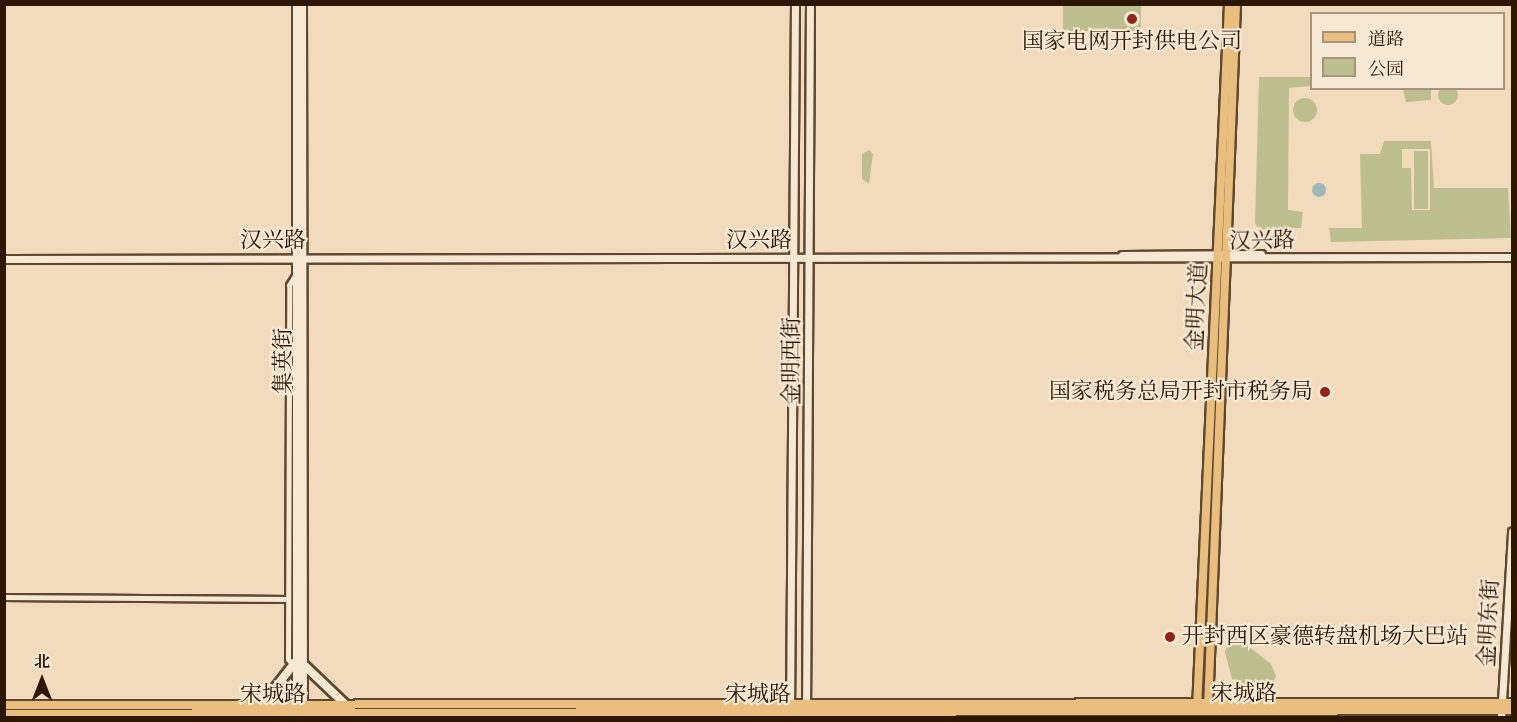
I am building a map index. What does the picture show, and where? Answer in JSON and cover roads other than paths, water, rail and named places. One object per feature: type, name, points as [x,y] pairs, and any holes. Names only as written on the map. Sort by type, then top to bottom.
[{"type":"main road","name":"集英街","points":[[297,4],[298,665],[300,712]]},
{"type":"main road","name":"集英街","points":[[298,665],[302,4]]},
{"type":"main road","name":"金明大道","points":[[1208,711],[1229,4]]},
{"type":"main road","name":"金明大道","points":[[1197,711],[1236,4]]},
{"type":"main road","points":[[252,712],[298,665],[344,712]]},
{"type":"main road","name":"宋城路","points":[[1502,710],[1512,703]]},
{"type":"main road","name":"宋城路","points":[[4,705],[252,712]]},
{"type":"main road","name":"宋城路","points":[[4,714],[1512,710]]},
{"type":"street","name":"金明西街","points":[[790,712],[795,4]]},
{"type":"street","name":"金明西街","points":[[807,712],[810,4]]},
{"type":"street","name":"汉兴路","points":[[4,256],[1512,255]]},
{"type":"street","points":[[297,272],[289,285],[288,659],[298,665]]},
{"type":"street","name":"金明东街","points":[[1502,710],[1512,531]]},
{"type":"street","points":[[4,597],[288,599]]},
{"type":"water","points":[[1319,183],[1324,185],[1326,190],[1324,195],[1319,197],[1314,195],[1312,190],[1314,185]]},
{"type":"place","name":"国家电网开封供电公司","points":[[1132,19]]},
{"type":"place","name":"国家税务总局开封市税务局","points":[[1325,392]]},
{"type":"place","name":"开封西区豪德转盘机场大巴站","points":[[1170,637]]}]
